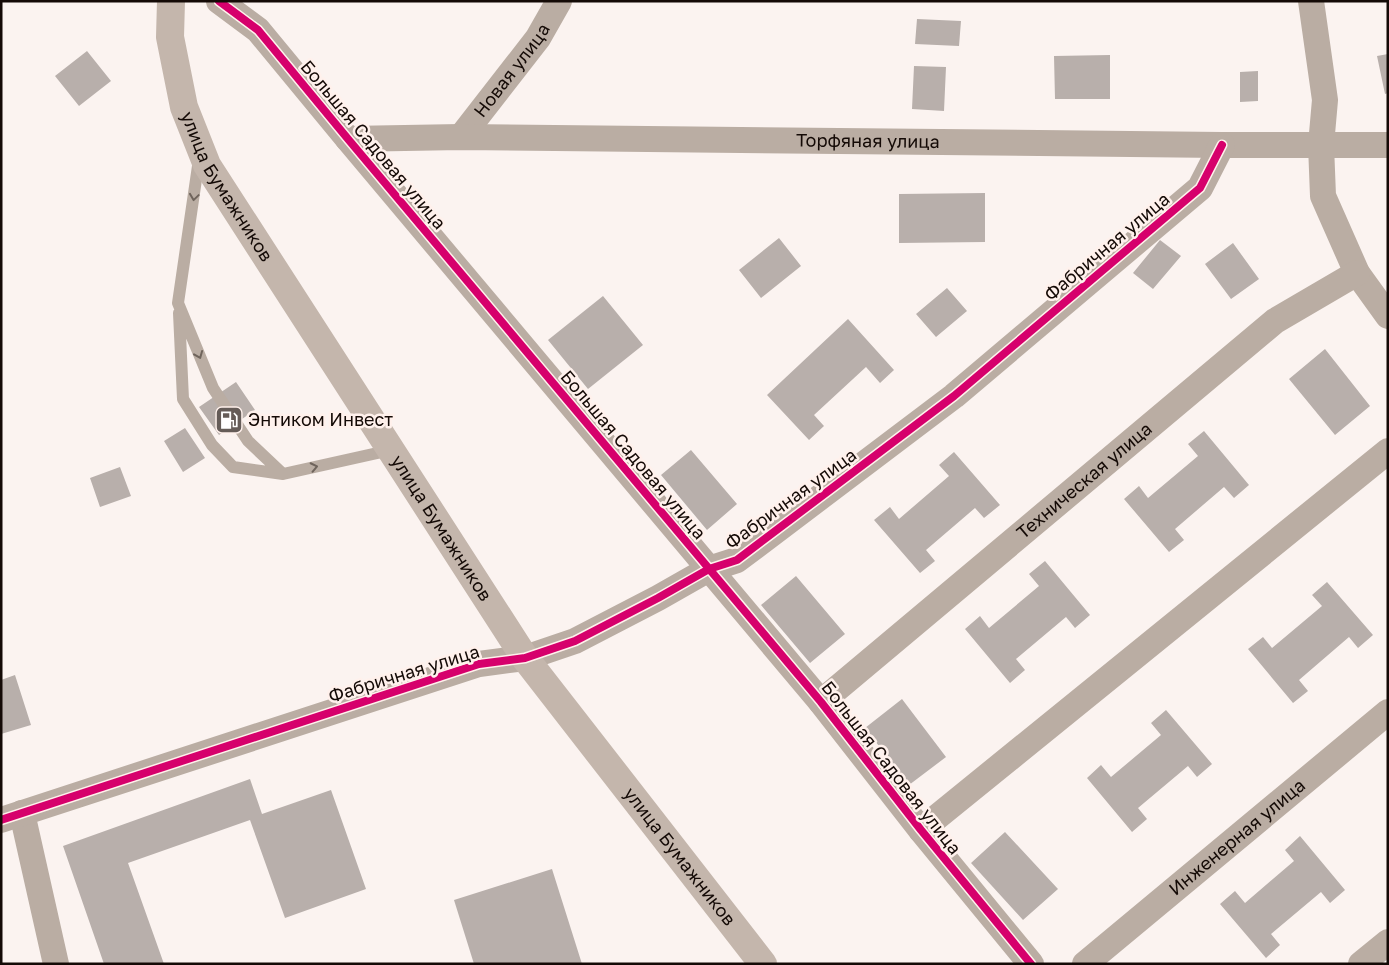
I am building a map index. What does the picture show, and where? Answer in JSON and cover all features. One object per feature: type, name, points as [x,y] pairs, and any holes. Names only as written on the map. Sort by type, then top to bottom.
[{"type":"main road","name":"улица Бумажников","points":[[171,1],[170,37],[184,107],[207,165],[525,658],[763,964]]},
{"type":"street","name":"Большая Садовая улица","points":[[219,1],[258,30],[821,702],[921,830],[1031,964]]},
{"type":"street","name":"Новая улица","points":[[461,137],[538,38],[560,1]]},
{"type":"street","points":[[1311,1],[1325,100],[1321,145],[1323,196],[1357,273],[1388,316]]},
{"type":"street","name":"Торфяная улица","points":[[348,139],[461,137],[1388,145]]},
{"type":"street","name":"Фабричная улица","points":[[12,816],[479,664],[525,658],[575,641],[709,569],[737,560],[954,396],[1200,188],[1222,145]]},
{"type":"street","name":"Техническая улица","points":[[821,702],[1275,321],[1357,273]]},
{"type":"street","points":[[921,830],[1388,451]]},
{"type":"street","name":"Инженерная улица","points":[[1085,964],[1388,712]]},
{"type":"street","points":[[12,816],[56,964]]},
{"type":"street","points":[[1361,964],[1388,942]]},
{"type":"lane","points":[[201,149],[178,303],[183,399],[212,445],[233,467],[283,474],[391,450]]},
{"type":"lane","points":[[178,303],[212,388],[248,442],[283,474]]},
{"type":"building","points":[[917,19],[961,21],[959,46],[915,44]]},
{"type":"building","points":[[87,51],[111,81],[79,106],[55,76]]},
{"type":"building","points":[[1388,54],[1388,93],[1385,94],[1377,56]]},
{"type":"building","points":[[1110,55],[1110,99],[1055,99],[1054,56]]},
{"type":"building","points":[[914,66],[946,67],[944,111],[912,109]]},
{"type":"building","points":[[1258,71],[1258,101],[1240,102],[1240,72]]},
{"type":"building","points":[[985,193],[985,242],[899,243],[899,194]]},
{"type":"building","points":[[779,238],[801,266],[761,298],[739,270]]},
{"type":"building","points":[[1160,240],[1181,256],[1153,289],[1133,273]]},
{"type":"building","points":[[1233,243],[1259,279],[1231,299],[1205,264]]},
{"type":"building","points":[[947,288],[967,311],[936,337],[916,314]]},
{"type":"building","points":[[603,296],[643,345],[588,389],[548,340]]},
{"type":"building","points":[[848,319],[894,370],[880,383],[866,367],[814,415],[824,426],[809,440],[767,395]]},
{"type":"building","points":[[1325,349],[1370,406],[1335,435],[1289,379]]},
{"type":"building","points":[[236,382],[255,410],[219,435],[199,407]]},
{"type":"building","points":[[185,428],[205,458],[183,472],[164,441]]},
{"type":"building","points":[[1204,431],[1249,485],[1234,498],[1224,487],[1175,529],[1184,540],[1169,552],[1124,499],[1139,486],[1148,498],[1198,456],[1188,444]]},
{"type":"building","points":[[691,450],[737,504],[707,530],[661,475]]},
{"type":"building","points":[[954,452],[1000,505],[984,518],[975,508],[926,550],[935,561],[920,573],[874,520],[890,507],[899,519],[949,476],[939,465]]},
{"type":"building","points":[[120,467],[131,496],[100,507],[90,478]]},
{"type":"building","points":[[1045,561],[1090,615],[1075,628],[1066,617],[1016,659],[1025,670],[1010,683],[965,629],[980,616],[989,628],[1039,586],[1029,574]]},
{"type":"building","points":[[796,576],[845,634],[810,663],[761,605]]},
{"type":"building","points":[[1327,582],[1373,635],[1358,648],[1349,637],[1299,680],[1308,691],[1293,703],[1248,649],[1263,637],[1272,648],[1322,606],[1312,595]]},
{"type":"building","points":[[15,675],[31,725],[1,734],[1,680]]},
{"type":"building","points":[[902,699],[946,757],[909,785],[865,728]]},
{"type":"building","points":[[1166,710],[1212,764],[1197,777],[1188,766],[1138,808],[1147,819],[1132,832],[1087,778],[1101,765],[1111,777],[1161,735],[1151,723]]},
{"type":"building","points":[[250,779],[262,814],[331,790],[366,889],[285,918],[250,820],[128,863],[164,964],[104,964],[63,846]]},
{"type":"building","points":[[1005,832],[1058,889],[1023,920],[971,863]]},
{"type":"building","points":[[1300,836],[1345,890],[1330,903],[1321,892],[1271,934],[1280,945],[1266,958],[1220,904],[1235,891],[1245,903],[1294,861],[1285,850]]},
{"type":"building","points":[[552,869],[582,964],[474,964],[454,900]]},
{"type":"cycle path","points":[[219,1],[258,30],[821,702],[921,830],[1031,964]]},
{"type":"cycle path","points":[[1,820],[479,664],[525,658],[575,641],[709,569],[737,560],[954,396],[1200,188],[1222,145]]},
{"type":"place","name":"Энтиком Инвест","points":[[229,420]]}]
